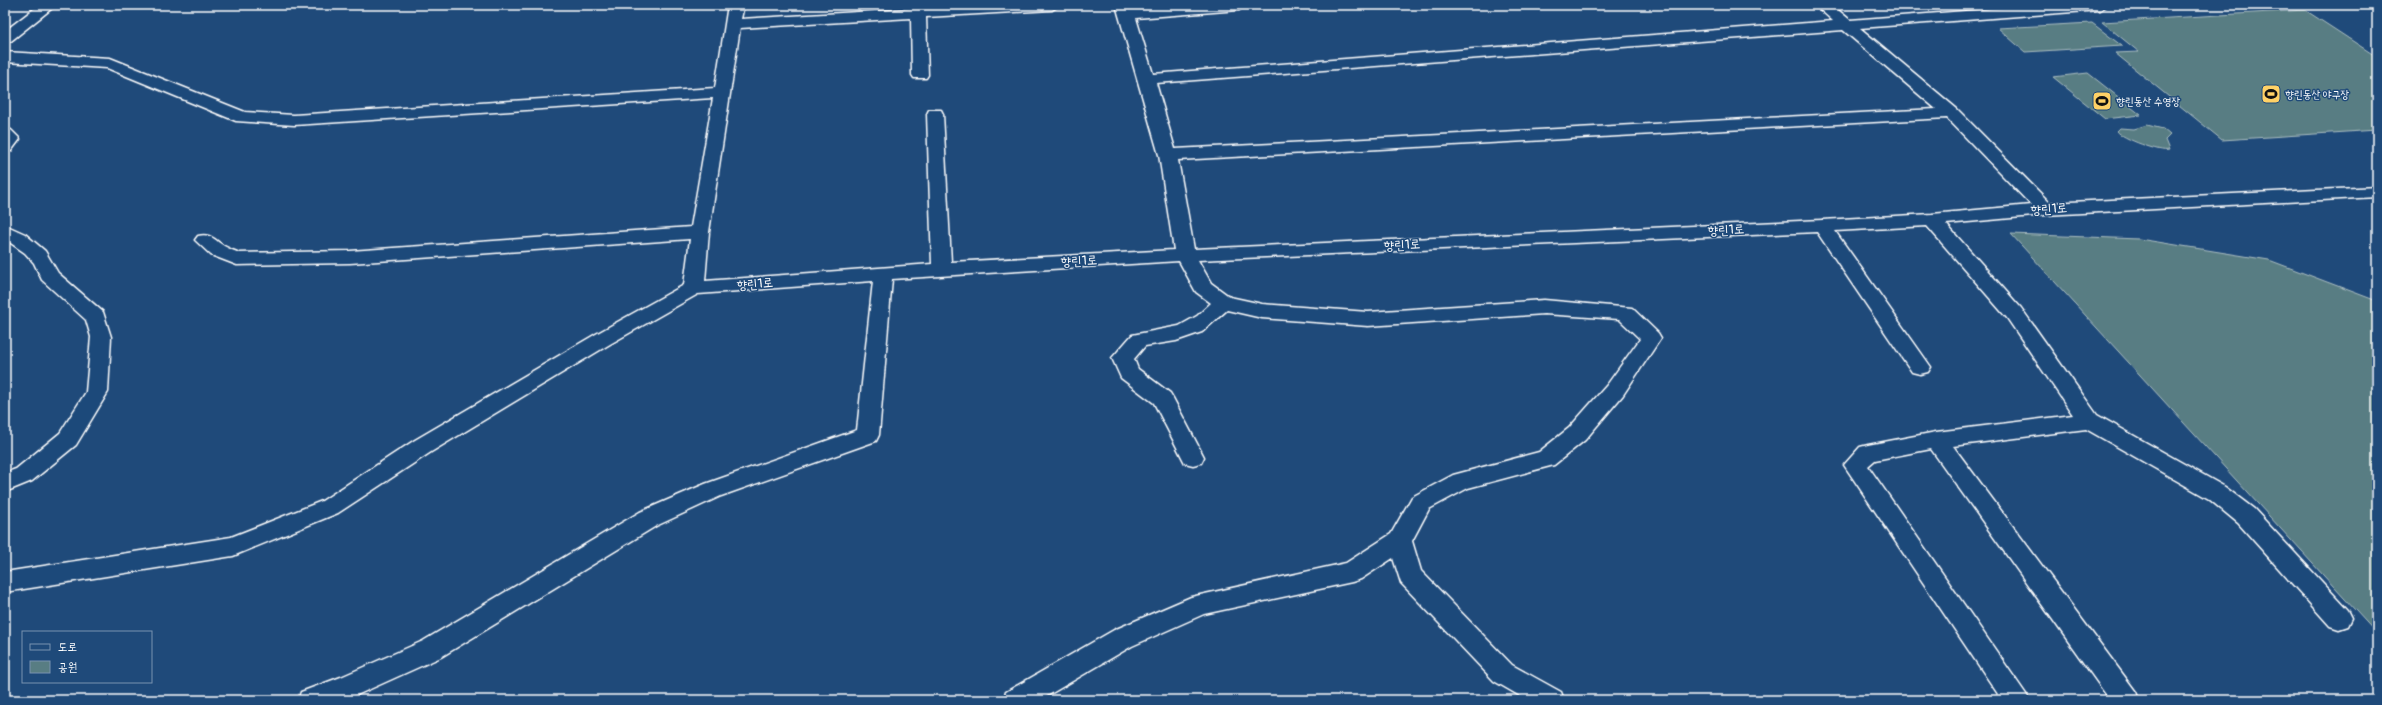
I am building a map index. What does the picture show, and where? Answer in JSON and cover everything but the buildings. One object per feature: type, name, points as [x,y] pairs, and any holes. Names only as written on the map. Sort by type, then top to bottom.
[{"type":"street","points":[[5,38],[48,5]]},
{"type":"street","points":[[5,582],[233,546],[330,507],[423,446],[603,339],[694,288],[700,232],[736,5]]},
{"type":"street","points":[[733,24],[1052,5]]},
{"type":"street","points":[[1016,700],[1123,638],[1200,604],[1352,572],[1400,541],[1420,503],[1461,481],[1546,459],[1577,434],[1610,396],[1651,338],[1625,313],[1544,307],[1368,319],[1262,311],[1223,302],[1203,287],[1184,255],[1168,155],[1126,9],[1238,5]]},
{"type":"street","points":[[1823,5],[1951,113],[2045,209]]},
{"type":"street","points":[[1147,79],[1847,26],[2100,5]]},
{"type":"street","points":[[918,14],[920,75]]},
{"type":"street","points":[[5,57],[110,63],[242,117],[294,120],[721,93]]},
{"type":"street","points":[[1168,155],[1951,113]]},
{"type":"street","points":[[935,114],[942,270]]},
{"type":"street","points":[[5,134],[11,139],[5,147]]},
{"type":"street","name":"향린1로","points":[[694,288],[942,270],[1184,255],[1822,226],[1932,220],[2045,209],[2377,192]]},
{"type":"street","points":[[1932,220],[2014,313],[2089,421],[2179,470],[2217,493],[2246,516],[2340,618]]},
{"type":"street","points":[[1822,226],[1920,367]]},
{"type":"street","points":[[5,231],[28,245],[48,268],[50,276],[96,317],[101,337],[97,392],[68,439],[24,475],[5,483]]},
{"type":"street","points":[[205,240],[218,251],[237,259],[245,259],[350,257],[700,232]]},
{"type":"street","points":[[311,700],[350,686],[432,649],[648,519],[713,490],[868,435],[883,275]]},
{"type":"street","points":[[1193,457],[1162,398],[1129,373],[1123,358],[1139,340],[1177,335],[1196,328],[1213,314],[1223,302]]},
{"type":"street","points":[[2017,700],[1855,465],[1868,452],[1936,440],[2089,421]]},
{"type":"street","points":[[1936,440],[2126,700]]},
{"type":"street","points":[[1400,541],[1410,576],[1503,673],[1551,700]]},
{"type":"green space","name":"향린동산 야구장","points":[[2305,10],[2377,57],[2377,130],[2222,140],[2115,53],[2139,52],[2102,22]]},
{"type":"green space","points":[[2092,23],[2122,46],[2025,52],[1998,28]]},
{"type":"green space","points":[[2088,73],[2141,115],[2105,119],[2053,77]]},
{"type":"green space","points":[[2147,125],[2163,129],[2170,135],[2165,140],[2169,150],[2158,149],[2142,144],[2120,134],[2117,131],[2120,128],[2134,129]]},
{"type":"green space","points":[[2011,234],[2139,239],[2269,260],[2377,301],[2377,634]]},
{"type":"place","name":"향린동산 야구장","points":[[2271,94]]},
{"type":"place","name":"향린동산 수영장","points":[[2102,101]]}]
